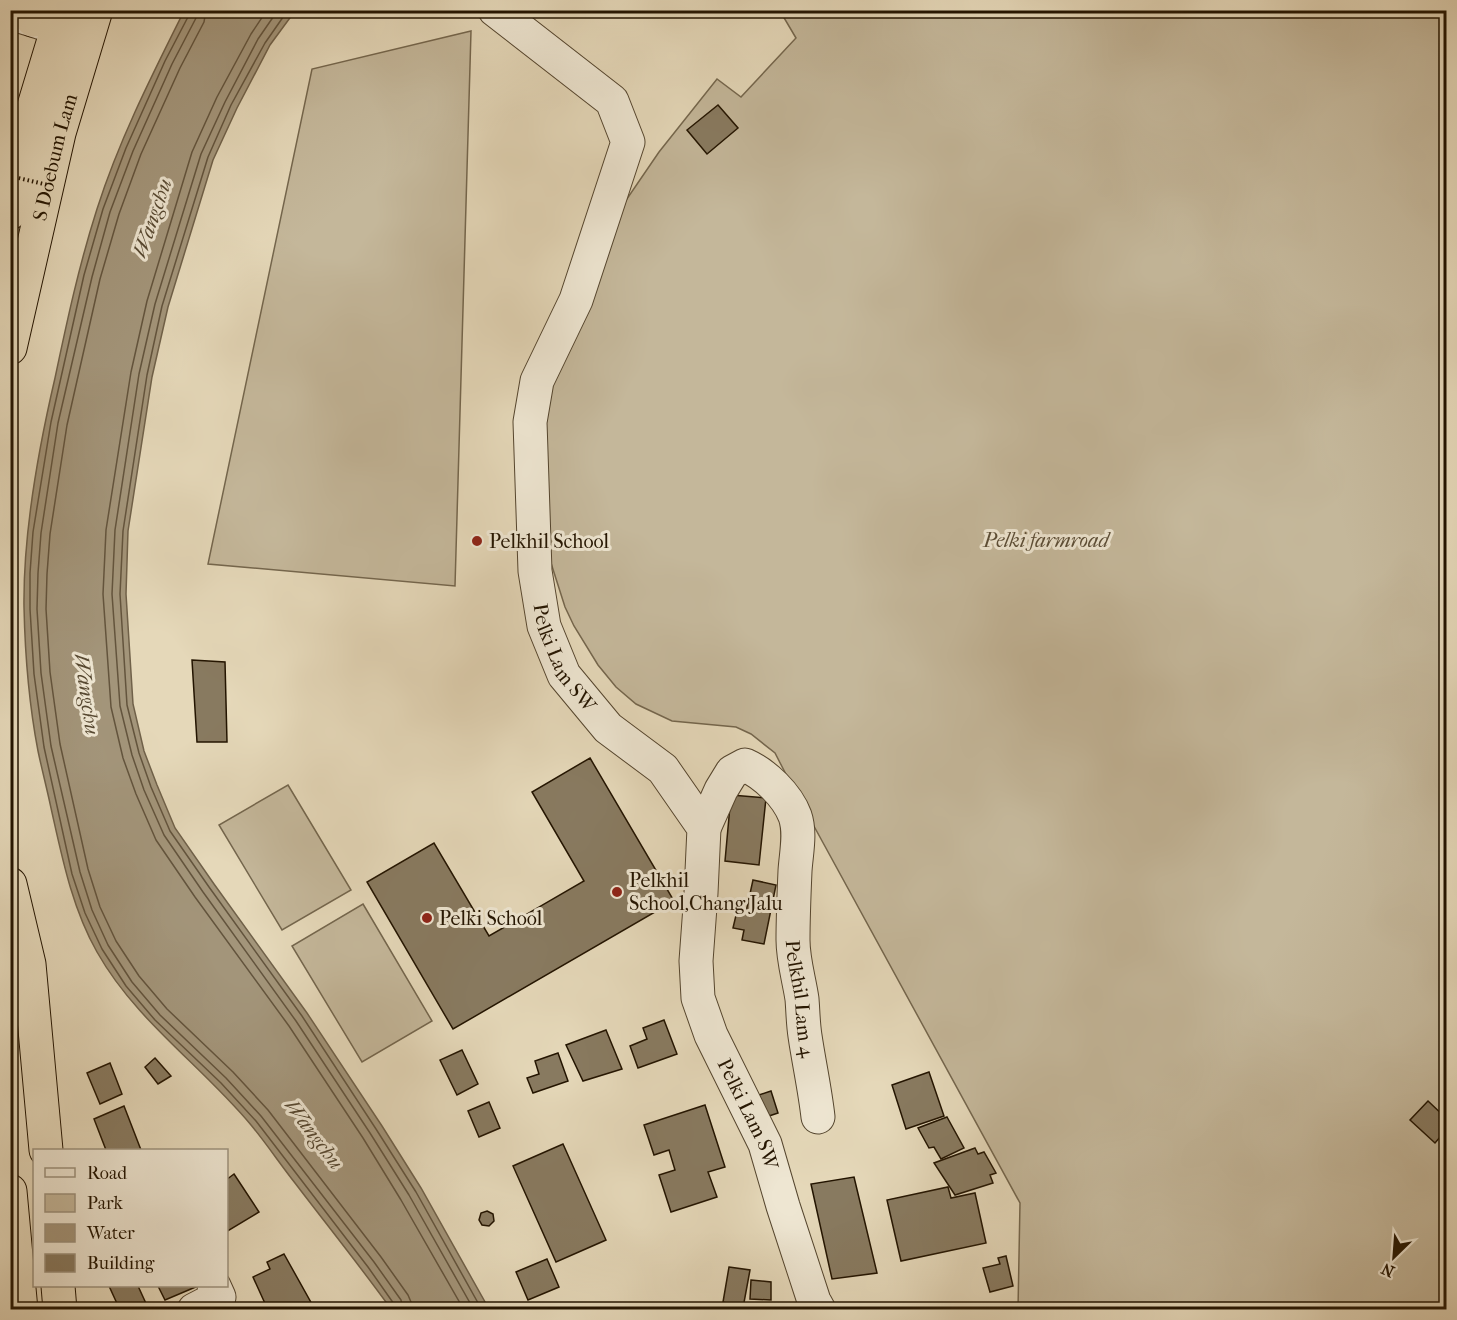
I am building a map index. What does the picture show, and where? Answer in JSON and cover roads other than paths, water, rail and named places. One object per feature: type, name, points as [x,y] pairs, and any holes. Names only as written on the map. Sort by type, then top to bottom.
[{"type":"highway","name":"S Doebum Lam","points":[[10,348],[30,119],[55,18]]},
{"type":"highway","name":"S Doebum Lam","points":[[10,213],[25,179]]},
{"type":"highway","points":[[10,884],[29,964],[46,1149]]},
{"type":"highway","points":[[10,1191],[21,1310]]},
{"type":"highway","points":[[58,1287],[60,1310]]},
{"type":"street","name":"Pelki Lam SW","points":[[495,10],[612,101],[628,142],[576,300],[537,381],[530,422],[535,571],[544,626],[564,675],[608,728],[663,769],[704,828],[696,962],[698,998],[711,1035],[765,1144],[807,1280],[819,1310]]},
{"type":"street","name":"Pelkhil Lam 4","points":[[704,828],[732,772],[745,765],[754,769],[772,784],[795,817],[797,838],[793,941],[818,1117]]},
{"type":"street","points":[[194,1310],[219,1297],[214,1287]]},
{"type":"water","name":"Wangchu","points":[[184,11],[295,11],[270,45],[213,160],[168,307],[152,377],[128,531],[126,594],[133,704],[144,751],[175,828],[307,1013],[382,1126],[421,1188],[489,1309],[391,1309],[251,1125],[130,1000],[113,977],[97,952],[81,918],[59,845],[38,751],[26,661],[24,579],[33,492],[69,314],[97,209],[126,133]]},
{"type":"place","name":"Pelkhil School","points":[[477,541]]},
{"type":"place","name":"Pelkhil School,Chang Jalu","points":[[617,892]]},
{"type":"place","name":"Pelki School","points":[[427,918]]},
{"type":"park label","name":"Pelki farmroad","points":[[1046,540]]}]
